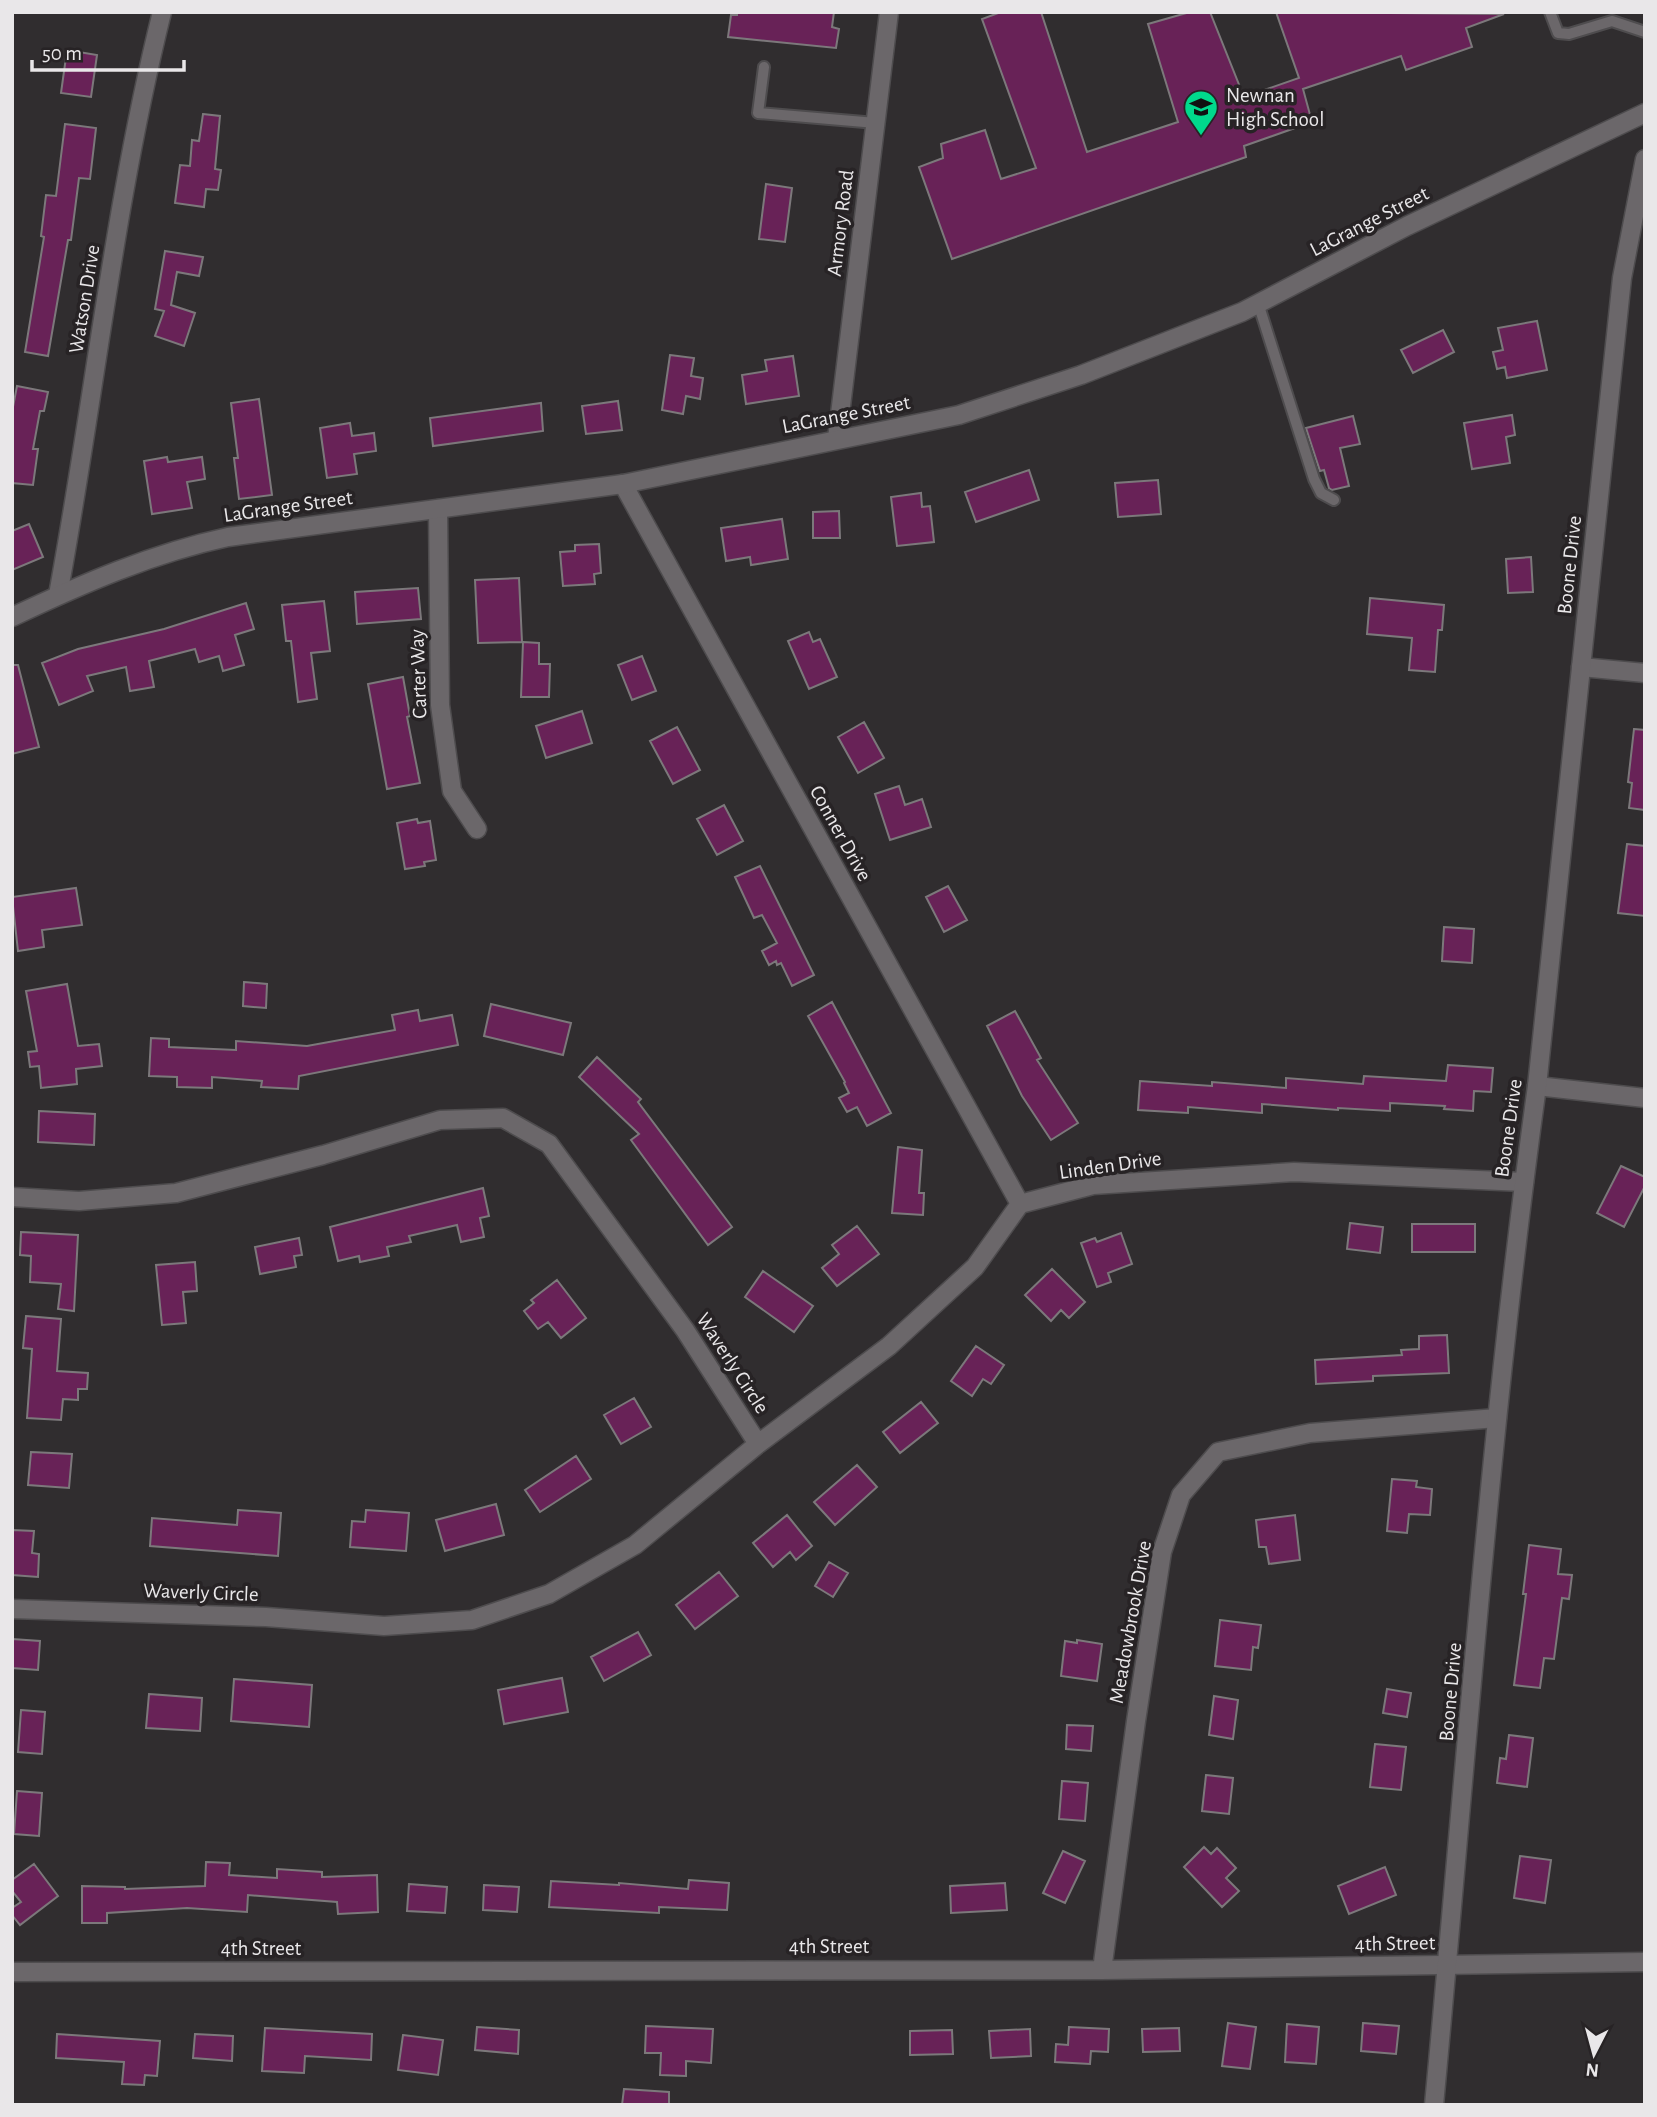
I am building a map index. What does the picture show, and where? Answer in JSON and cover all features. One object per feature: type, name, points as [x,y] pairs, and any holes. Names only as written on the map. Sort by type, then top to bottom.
[{"type":"street","name":"Watson Drive","points":[[58,595],[131,157],[148,67],[162,12]]},
{"type":"street","name":"Armory Road","points":[[836,439],[890,12]]},
{"type":"street","name":"LaGrange Street","points":[[12,617],[58,595],[182,547],[229,537],[623,484],[959,415],[1081,375],[1258,303],[1407,226],[1645,113]]},
{"type":"street","name":"Boone Drive","points":[[1434,2105],[1497,1418],[1537,1086],[1622,278],[1645,159]]},
{"type":"street","name":"Conner Drive","points":[[623,484],[1020,1203]]},
{"type":"street","name":"Carter Way","points":[[438,509],[440,705],[452,791],[477,829]]},
{"type":"street","points":[[1581,667],[1645,673]]},
{"type":"street","points":[[1537,1086],[1645,1098]]},
{"type":"street","name":"Waverly Circle","points":[[12,1197],[79,1201],[176,1193],[323,1155],[440,1119],[503,1118],[550,1144],[685,1330],[758,1444],[635,1545],[549,1594],[472,1620],[384,1626],[266,1617],[12,1609]]},
{"type":"street","name":"Linden Drive","points":[[1020,1203],[1093,1185],[1294,1172],[1524,1182]]},
{"type":"street","points":[[758,1444],[888,1346],[975,1268],[1020,1203]]},
{"type":"street","name":"Meadowbrook Drive","points":[[1102,1970],[1162,1552],[1181,1495],[1218,1452],[1310,1433],[1497,1418]]},
{"type":"street","name":"4th Street","points":[[12,1972],[1102,1970],[1645,1962]]},
{"type":"lane","points":[[1550,12],[1558,33],[1569,34],[1611,17],[1645,32]]},
{"type":"lane","points":[[764,67],[758,113],[876,123]]},
{"type":"lane","points":[[1258,303],[1314,479],[1321,493],[1334,500]]},
{"type":"building","points":[[737,12],[834,12],[832,27],[839,29],[836,48],[728,37],[731,15],[737,15]]},
{"type":"building","name":"Newnan High School","points":[[1001,12],[1041,12],[1087,152],[1178,122],[1148,24],[1190,12],[1210,12],[1244,97],[1299,78],[1276,12],[1504,14],[1466,28],[1472,47],[1406,70],[1401,56],[1303,89],[1312,122],[1244,146],[1246,157],[952,259],[919,167],[943,158],[941,144],[985,130],[1001,179],[1036,168],[982,19]]},
{"type":"building","points":[[67,50],[97,55],[91,97],[61,93]]},
{"type":"building","points":[[203,114],[220,116],[215,169],[221,170],[218,190],[206,189],[204,207],[175,203],[180,165],[190,166],[192,140],[199,141]]},
{"type":"building","points":[[65,124],[96,128],[90,179],[79,178],[71,240],[68,240],[48,356],[25,352],[44,237],[41,236],[46,195],[56,196]]},
{"type":"building","points":[[766,184],[792,188],[785,242],[759,239]]},
{"type":"building","points":[[165,251],[203,257],[199,276],[177,272],[171,305],[195,313],[184,346],[155,336],[164,311],[155,309]]},
{"type":"building","points":[[1537,321],[1547,370],[1507,378],[1505,367],[1497,369],[1493,352],[1503,350],[1498,328]]},
{"type":"building","points":[[1443,330],[1454,352],[1413,373],[1401,350]]},
{"type":"building","points":[[670,355],[694,358],[691,376],[703,378],[700,399],[686,396],[683,414],[662,410]]},
{"type":"building","points":[[793,356],[799,396],[746,404],[742,375],[767,371],[765,360]]},
{"type":"building","points":[[17,386],[48,392],[44,411],[40,411],[33,449],[38,449],[33,485],[12,483],[12,412]]},
{"type":"building","points":[[259,399],[272,495],[239,499],[234,458],[238,458],[231,403]]},
{"type":"building","points":[[618,401],[622,430],[586,434],[582,406]]},
{"type":"building","points":[[541,403],[543,431],[433,446],[430,418]]},
{"type":"building","points":[[1512,415],[1515,435],[1506,437],[1510,463],[1472,469],[1464,423]]},
{"type":"building","points":[[1353,416],[1360,444],[1340,448],[1349,486],[1332,490],[1324,470],[1320,471],[1306,428]]},
{"type":"building","points":[[350,423],[352,436],[374,433],[376,451],[354,454],[357,474],[327,478],[320,428]]},
{"type":"building","points":[[167,457],[168,462],[202,457],[205,479],[187,482],[192,508],[152,514],[144,461]]},
{"type":"building","points":[[1029,470],[1039,500],[976,522],[965,492]]},
{"type":"building","points":[[1158,480],[1161,514],[1118,517],[1115,483]]},
{"type":"building","points":[[921,493],[922,507],[930,506],[934,542],[897,546],[891,497]]},
{"type":"building","points":[[839,511],[840,538],[813,538],[813,512]]},
{"type":"building","points":[[782,519],[788,559],[751,565],[750,557],[726,561],[721,528]]},
{"type":"building","points":[[29,524],[43,557],[12,570],[12,531]]},
{"type":"building","points":[[599,544],[601,573],[594,574],[595,584],[563,586],[560,552],[575,551],[575,545]]},
{"type":"building","points":[[1531,557],[1533,592],[1508,593],[1506,559]]},
{"type":"building","points":[[519,578],[522,642],[478,643],[475,580]]},
{"type":"building","points":[[418,588],[421,619],[357,624],[355,592]]},
{"type":"building","points":[[1370,598],[1444,605],[1442,630],[1438,630],[1435,672],[1409,670],[1412,638],[1367,634]]},
{"type":"building","points":[[324,601],[330,651],[311,653],[317,699],[298,702],[291,641],[286,641],[282,605]]},
{"type":"building","points":[[246,603],[254,629],[235,635],[244,665],[223,671],[219,656],[199,662],[195,649],[149,661],[154,687],[130,691],[126,667],[87,676],[93,691],[59,705],[42,663],[78,649],[164,629]]},
{"type":"building","points":[[809,632],[813,642],[820,639],[837,677],[809,689],[788,641]]},
{"type":"building","points":[[523,642],[539,643],[539,664],[550,664],[549,697],[521,697]]},
{"type":"building","points":[[642,656],[656,691],[632,700],[618,665]]},
{"type":"building","points":[[12,665],[18,665],[39,747],[12,754]]},
{"type":"building","points":[[403,677],[410,716],[407,717],[420,783],[387,789],[368,684]]},
{"type":"building","points":[[582,711],[592,743],[546,758],[536,726]]},
{"type":"building","points":[[864,722],[884,758],[858,773],[838,737]]},
{"type":"building","points":[[677,727],[700,770],[673,784],[650,741]]},
{"type":"building","points":[[1634,729],[1645,730],[1645,810],[1629,808],[1632,783],[1628,782]]},
{"type":"building","points":[[899,786],[905,805],[922,799],[931,827],[890,840],[875,794]]},
{"type":"building","points":[[724,805],[743,841],[717,855],[697,819]]},
{"type":"building","points":[[417,819],[418,823],[430,821],[436,860],[424,862],[425,866],[405,869],[397,823]]},
{"type":"building","points":[[1627,844],[1645,846],[1645,916],[1618,913]]},
{"type":"building","points":[[760,866],[814,975],[792,986],[781,963],[777,965],[776,961],[769,965],[762,951],[777,943],[762,915],[754,918],[735,877]]},
{"type":"building","points":[[948,886],[967,920],[944,932],[926,897]]},
{"type":"building","points":[[76,888],[82,925],[42,930],[44,947],[18,951],[12,897]]},
{"type":"building","points":[[1444,927],[1474,929],[1472,963],[1442,961]]},
{"type":"building","points":[[244,982],[267,984],[266,1008],[243,1006]]},
{"type":"building","points":[[67,984],[78,1046],[99,1044],[102,1066],[76,1069],[77,1084],[41,1088],[39,1066],[30,1067],[28,1052],[37,1051],[26,991]]},
{"type":"building","points":[[832,1002],[891,1113],[867,1126],[857,1107],[847,1112],[839,1098],[849,1093],[845,1082],[808,1016]]},
{"type":"building","points":[[491,1004],[571,1023],[563,1055],[484,1036]]},
{"type":"building","points":[[418,1010],[420,1021],[452,1015],[458,1045],[299,1076],[298,1089],[261,1087],[262,1081],[212,1077],[212,1088],[177,1087],[177,1077],[149,1076],[151,1038],[169,1039],[169,1047],[236,1050],[236,1041],[307,1046],[395,1030],[392,1015]]},
{"type":"building","points":[[1015,1011],[1041,1058],[1037,1060],[1078,1123],[1051,1140],[1022,1096],[987,1026]]},
{"type":"building","points":[[597,1057],[641,1099],[638,1102],[732,1227],[708,1245],[631,1140],[639,1134],[579,1077]]},
{"type":"building","points":[[1448,1065],[1493,1068],[1491,1092],[1474,1091],[1473,1111],[1444,1109],[1445,1106],[1390,1103],[1390,1111],[1262,1104],[1262,1113],[1188,1107],[1188,1113],[1138,1110],[1140,1081],[1212,1086],[1212,1082],[1286,1088],[1286,1078],[1363,1084],[1364,1076],[1446,1081]]},
{"type":"building","points":[[39,1111],[95,1114],[94,1145],[38,1142]]},
{"type":"building","points":[[898,1147],[922,1150],[919,1193],[924,1193],[923,1215],[892,1213]]},
{"type":"building","points":[[1621,1166],[1645,1177],[1645,1186],[1624,1227],[1597,1213]]},
{"type":"building","points":[[483,1188],[489,1216],[480,1218],[484,1237],[461,1242],[457,1225],[409,1236],[411,1242],[387,1247],[389,1256],[360,1262],[359,1256],[338,1261],[330,1227]]},
{"type":"building","points":[[1350,1223],[1383,1227],[1380,1253],[1347,1249]]},
{"type":"building","points":[[1412,1224],[1475,1224],[1475,1252],[1412,1252]]},
{"type":"building","points":[[857,1226],[879,1254],[837,1286],[822,1268],[839,1254],[832,1245]]},
{"type":"building","points":[[21,1232],[78,1235],[74,1311],[58,1309],[61,1284],[30,1282],[31,1256],[20,1255]]},
{"type":"building","points":[[1121,1233],[1132,1264],[1108,1273],[1111,1282],[1097,1287],[1081,1243],[1095,1238],[1097,1242]]},
{"type":"building","points":[[299,1238],[302,1255],[294,1256],[296,1267],[260,1274],[255,1247]]},
{"type":"building","points":[[195,1262],[197,1291],[183,1292],[186,1323],[162,1325],[156,1265]]},
{"type":"building","points":[[1052,1269],[1085,1302],[1069,1318],[1061,1310],[1051,1321],[1025,1295]]},
{"type":"building","points":[[763,1271],[813,1306],[794,1332],[745,1297]]},
{"type":"building","points":[[557,1280],[586,1318],[561,1338],[548,1322],[538,1329],[524,1311],[534,1303],[531,1300]]},
{"type":"building","points":[[26,1316],[61,1319],[57,1371],[88,1373],[87,1389],[78,1389],[78,1400],[63,1399],[61,1420],[27,1418],[32,1349],[23,1348]]},
{"type":"building","points":[[1447,1335],[1449,1373],[1373,1376],[1373,1381],[1316,1384],[1315,1360],[1402,1355],[1401,1350],[1419,1349],[1419,1336]]},
{"type":"building","points":[[976,1346],[1004,1365],[991,1384],[983,1379],[972,1396],[951,1381]]},
{"type":"building","points":[[634,1398],[651,1427],[621,1444],[604,1415]]},
{"type":"building","points":[[921,1402],[938,1423],[900,1453],[883,1432]]},
{"type":"building","points":[[31,1452],[72,1454],[69,1488],[28,1485]]},
{"type":"building","points":[[576,1456],[591,1479],[540,1512],[525,1490]]},
{"type":"building","points":[[857,1465],[877,1487],[835,1525],[814,1502]]},
{"type":"building","points":[[1392,1479],[1417,1481],[1416,1487],[1432,1489],[1430,1515],[1409,1514],[1407,1533],[1387,1531]]},
{"type":"building","points":[[496,1504],[504,1535],[445,1551],[436,1520]]},
{"type":"building","points":[[238,1510],[281,1513],[278,1556],[150,1546],[152,1518],[237,1525]]},
{"type":"building","points":[[366,1510],[409,1513],[406,1551],[350,1547],[352,1521],[365,1522]]},
{"type":"building","points":[[787,1515],[812,1546],[796,1560],[790,1552],[773,1567],[753,1543]]},
{"type":"building","points":[[1295,1515],[1300,1560],[1269,1564],[1266,1547],[1259,1547],[1256,1520]]},
{"type":"building","points":[[12,1530],[34,1531],[32,1553],[39,1554],[38,1577],[12,1575]]},
{"type":"building","points":[[1529,1545],[1561,1549],[1558,1574],[1572,1575],[1569,1599],[1562,1598],[1554,1659],[1544,1658],[1540,1688],[1514,1685],[1526,1594],[1523,1594]]},
{"type":"building","points":[[829,1562],[848,1573],[833,1597],[815,1586]]},
{"type":"building","points":[[719,1572],[738,1596],[695,1629],[676,1605]]},
{"type":"building","points":[[1220,1620],[1261,1625],[1258,1648],[1253,1647],[1251,1670],[1215,1666]]},
{"type":"building","points":[[638,1632],[651,1655],[604,1681],[591,1657]]},
{"type":"building","points":[[12,1639],[40,1641],[38,1670],[12,1668]]},
{"type":"building","points":[[1077,1640],[1102,1644],[1097,1681],[1061,1676],[1065,1641],[1077,1643]]},
{"type":"building","points":[[562,1678],[568,1712],[504,1724],[498,1690]]},
{"type":"building","points":[[234,1679],[312,1685],[309,1727],[231,1721]]},
{"type":"building","points":[[1387,1689],[1411,1693],[1407,1717],[1383,1713]]},
{"type":"building","points":[[149,1694],[202,1698],[200,1731],[146,1728]]},
{"type":"building","points":[[1214,1696],[1238,1700],[1233,1739],[1209,1735]]},
{"type":"building","points":[[21,1710],[45,1712],[42,1754],[18,1752]]},
{"type":"building","points":[[1067,1725],[1093,1726],[1091,1751],[1066,1749]]},
{"type":"building","points":[[1509,1735],[1533,1738],[1527,1787],[1497,1783],[1500,1758],[1506,1759]]},
{"type":"building","points":[[1375,1744],[1406,1747],[1401,1790],[1370,1787]]},
{"type":"building","points":[[1206,1775],[1233,1778],[1229,1814],[1202,1811]]},
{"type":"building","points":[[1062,1781],[1088,1783],[1085,1821],[1059,1819]]},
{"type":"building","points":[[17,1791],[42,1793],[39,1836],[14,1834]]},
{"type":"building","points":[[1204,1847],[1211,1854],[1217,1848],[1236,1868],[1226,1878],[1239,1891],[1222,1907],[1184,1867]]},
{"type":"building","points":[[1063,1851],[1085,1861],[1065,1903],[1043,1893]]},
{"type":"building","points":[[1520,1856],[1551,1860],[1545,1903],[1514,1898]]},
{"type":"building","points":[[206,1862],[230,1863],[229,1875],[277,1878],[277,1869],[322,1872],[322,1877],[377,1875],[378,1912],[338,1914],[337,1902],[248,1895],[247,1912],[187,1908],[107,1913],[107,1923],[82,1923],[82,1886],[125,1889],[205,1886]]},
{"type":"building","points":[[34,1864],[58,1896],[20,1925],[12,1915],[12,1908],[21,1902],[12,1891],[12,1880]]},
{"type":"building","points":[[1385,1867],[1396,1895],[1349,1914],[1338,1886]]},
{"type":"building","points":[[689,1880],[729,1883],[727,1910],[659,1907],[659,1913],[549,1907],[551,1881],[688,1889]]},
{"type":"building","points":[[1005,1883],[1007,1910],[951,1913],[950,1886]]},
{"type":"building","points":[[409,1884],[447,1887],[445,1913],[407,1911]]},
{"type":"building","points":[[484,1885],[519,1887],[517,1912],[483,1910]]},
{"type":"building","points":[[1228,2023],[1256,2027],[1250,2069],[1222,2066]]},
{"type":"building","points":[[1363,2023],[1399,2026],[1396,2054],[1361,2051]]},
{"type":"building","points":[[1287,2024],[1319,2027],[1316,2064],[1285,2062]]},
{"type":"building","points":[[646,2026],[713,2029],[711,2063],[686,2061],[686,2076],[660,2075],[661,2053],[645,2053]]},
{"type":"building","points":[[477,2027],[519,2030],[518,2054],[475,2050]]},
{"type":"building","points":[[1069,2027],[1109,2029],[1108,2052],[1091,2051],[1090,2064],[1055,2062],[1056,2044],[1068,2045]]},
{"type":"building","points":[[265,2028],[372,2034],[371,2060],[305,2056],[304,2073],[262,2071]]},
{"type":"building","points":[[1179,2028],[1180,2051],[1143,2052],[1142,2029]]},
{"type":"building","points":[[1030,2029],[1031,2056],[991,2058],[989,2031]]},
{"type":"building","points":[[952,2030],[953,2054],[910,2055],[910,2031]]},
{"type":"building","points":[[57,2034],[160,2041],[157,2076],[145,2075],[144,2085],[122,2084],[124,2062],[56,2058]]},
{"type":"building","points":[[195,2034],[233,2036],[232,2061],[193,2058]]},
{"type":"building","points":[[403,2035],[443,2040],[438,2075],[398,2070]]},
{"type":"building","points":[[624,2089],[669,2092],[669,2105],[622,2105]]},
{"type":"place","name":"Newnan High School","points":[[1201,137]]}]
